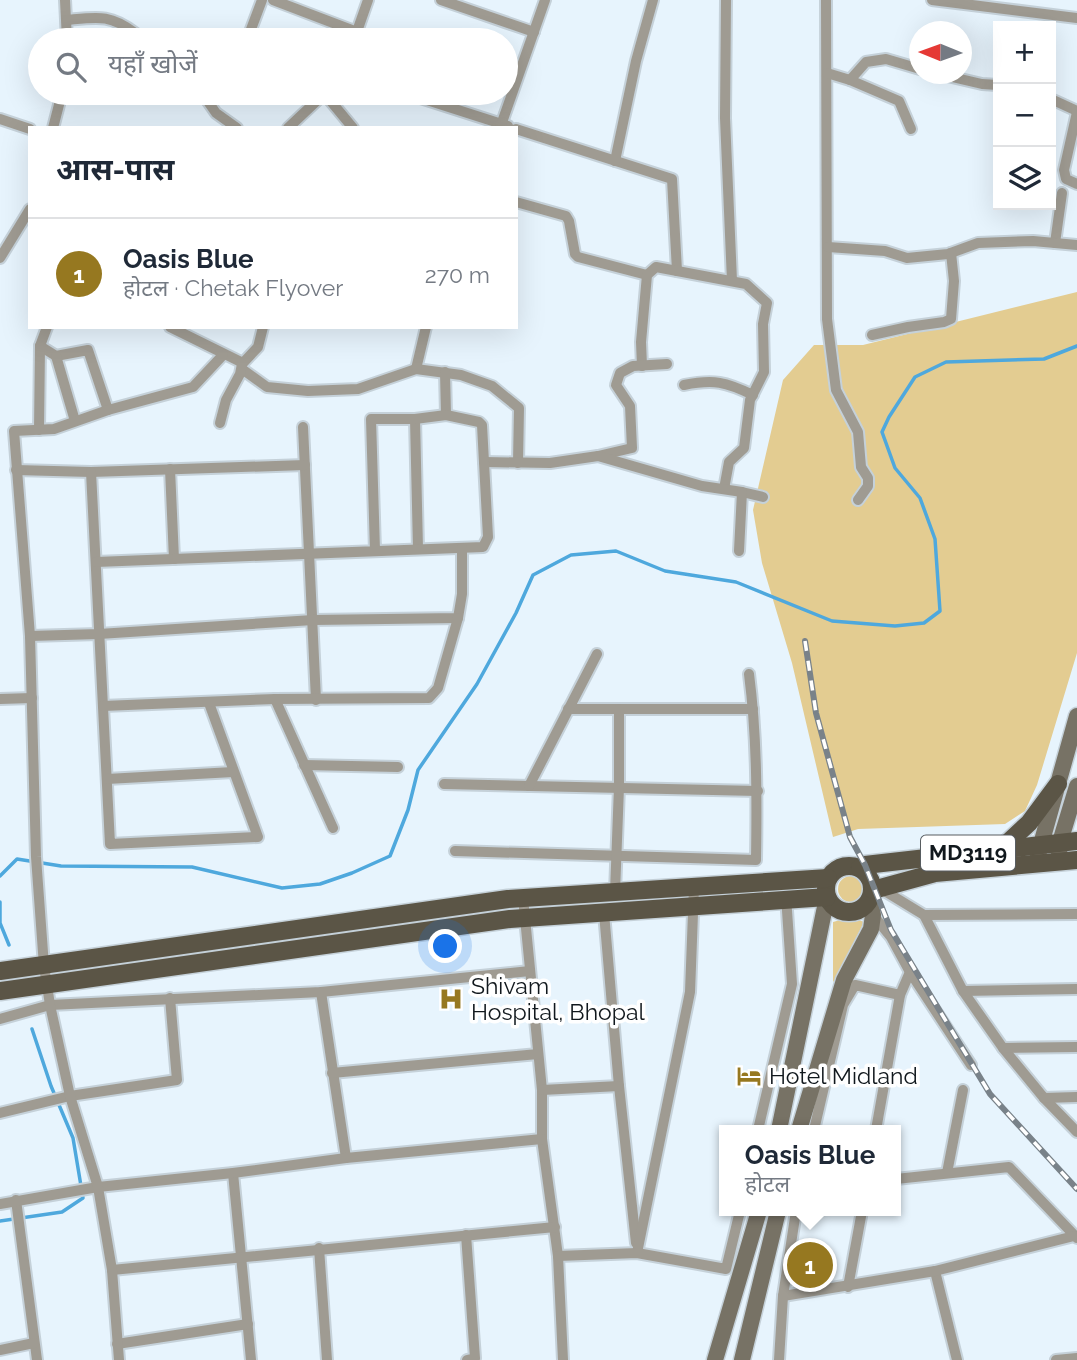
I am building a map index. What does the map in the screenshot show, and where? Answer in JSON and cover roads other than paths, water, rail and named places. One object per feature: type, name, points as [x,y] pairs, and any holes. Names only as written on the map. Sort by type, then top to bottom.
[{"type":"main road","points":[[1037,864],[1040,844],[1077,716]]},
{"type":"main road","points":[[1001,849],[1029,823],[1058,783]]},
{"type":"main road","points":[[1058,862],[1068,842],[1077,786]]},
{"type":"main road","name":"MD3119","points":[[860,868],[865,865],[1068,842]]},
{"type":"main road","name":"MD3119","points":[[875,899],[935,873],[1077,860]]},
{"type":"main road","points":[[0,991],[525,918],[604,912],[757,883],[828,878],[842,867],[851,865],[860,868],[872,882],[875,899],[871,929],[844,981],[801,1125]]},
{"type":"main road","points":[[780,1125],[827,897],[828,878]]},
{"type":"main road","points":[[0,971],[523,898],[615,892],[786,900],[827,897]]},
{"type":"main road","points":[[827,897],[839,910],[847,912],[856,911],[875,899]]},
{"type":"main road","points":[[715,1360],[758,1216]]},
{"type":"main road","points":[[742,1360],[777,1216]]},
{"type":"street","points":[[65,0],[67,28]]},
{"type":"street","points":[[252,28],[262,0]]},
{"type":"street","points":[[273,0],[338,28]]},
{"type":"street","points":[[359,28],[368,0]]},
{"type":"street","points":[[442,0],[534,33]]},
{"type":"street","points":[[518,91],[545,0]]},
{"type":"street","points":[[615,161],[636,61],[653,0]]},
{"type":"street","points":[[726,0],[725,118],[732,281]]},
{"type":"street","points":[[827,0],[827,319],[833,376],[842,404],[858,432],[861,467],[869,482],[858,500]]},
{"type":"street","points":[[932,0],[1077,18]]},
{"type":"street","points":[[1030,0],[1030,12]]},
{"type":"street","points":[[67,20],[100,16],[118,20],[126,28]]},
{"type":"street","points":[[850,80],[866,62],[886,59],[909,66]]},
{"type":"street","points":[[827,73],[899,101],[911,129]]},
{"type":"street","points":[[972,82],[993,85]]},
{"type":"street","points":[[1056,102],[1077,112],[1064,170],[1066,179],[1077,184]]},
{"type":"street","points":[[54,126],[59,105]]},
{"type":"street","points":[[210,105],[216,114],[234,126]]},
{"type":"street","points":[[290,126],[312,105]]},
{"type":"street","points":[[335,105],[351,126]]},
{"type":"street","points":[[441,105],[505,126]]},
{"type":"street","points":[[508,126],[514,105]]},
{"type":"street","points":[[0,119],[28,129]]},
{"type":"street","points":[[518,130],[672,179],[677,271]]},
{"type":"street","points":[[1055,243],[1062,193]]},
{"type":"street","points":[[518,203],[566,216],[578,257],[647,275]]},
{"type":"street","points":[[0,258],[28,212]]},
{"type":"street","points":[[828,247],[885,251],[907,258],[951,253],[978,243],[1077,245]]},
{"type":"street","points":[[872,335],[951,319],[954,281],[951,253]]},
{"type":"street","points":[[642,366],[641,344],[647,275],[656,267],[746,284],[767,303],[763,319],[765,366],[748,407],[744,448],[729,463],[724,489]]},
{"type":"street","points":[[39,430],[40,346],[46,329]]},
{"type":"street","points":[[174,329],[242,366],[267,387],[308,391],[358,388],[416,369],[461,374],[492,386],[519,408],[518,463]]},
{"type":"street","points":[[220,423],[226,400],[242,366],[259,343],[262,329]]},
{"type":"street","points":[[416,369],[425,329]]},
{"type":"street","points":[[40,346],[56,356],[75,421]]},
{"type":"street","points":[[56,356],[88,350],[108,410]]},
{"type":"street","points":[[119,1360],[112,1270],[98,1187],[70,1096],[44,965],[36,857],[30,636],[14,431],[54,429],[108,410],[193,387],[223,355]]},
{"type":"street","points":[[484,463],[550,463],[632,448],[630,406],[616,385],[620,373],[633,366],[667,364]]},
{"type":"street","points":[[445,372],[446,415]]},
{"type":"street","points":[[684,385],[703,381],[757,385]]},
{"type":"street","points":[[96,562],[483,547],[488,537],[482,425],[474,420],[446,415],[415,419],[372,419],[375,551]]},
{"type":"street","points":[[415,419],[418,549]]},
{"type":"street","points":[[303,427],[316,700]]},
{"type":"street","points":[[594,457],[702,486],[763,497]]},
{"type":"street","points":[[16,470],[92,472],[305,465]]},
{"type":"street","points":[[170,469],[174,559]]},
{"type":"street","points":[[92,472],[110,844],[258,837],[209,703]]},
{"type":"street","points":[[739,551],[742,492]]},
{"type":"street","points":[[103,706],[275,699],[429,698],[438,688],[458,618],[462,594],[462,548]]},
{"type":"street","points":[[30,636],[313,620],[458,618]]},
{"type":"street","points":[[529,786],[597,654]]},
{"type":"street","points":[[749,674],[758,792],[757,883]]},
{"type":"street","points":[[0,699],[32,698]]},
{"type":"street","points":[[275,699],[333,828]]},
{"type":"street","points":[[568,709],[753,709]]},
{"type":"street","points":[[615,892],[619,787],[618,709]]},
{"type":"street","points":[[304,765],[398,767]]},
{"type":"street","points":[[107,779],[233,772]]},
{"type":"street","points":[[444,784],[758,792]]},
{"type":"street","points":[[455,851],[756,860]]},
{"type":"street","points":[[759,1125],[792,984],[784,881]]},
{"type":"street","points":[[637,1253],[690,992],[693,896]]},
{"type":"street","points":[[523,898],[542,1090],[542,1139],[558,1256],[563,1360]]},
{"type":"street","points":[[875,899],[924,915],[1077,914]]},
{"type":"street","points":[[875,899],[910,972],[971,1065]]},
{"type":"street","points":[[604,912],[637,1253]]},
{"type":"street","points":[[924,915],[963,991],[1003,1048],[1044,1098],[1077,1132]]},
{"type":"street","points":[[0,1019],[50,1005],[321,992],[530,971]]},
{"type":"street","points":[[877,1125],[900,995],[910,972]]},
{"type":"street","points":[[815,1125],[843,1005],[855,985],[900,995]]},
{"type":"street","points":[[963,991],[1077,989]]},
{"type":"street","points":[[321,992],[346,1158]]},
{"type":"street","points":[[0,1113],[70,1096],[177,1080],[170,998]]},
{"type":"street","points":[[1003,1048],[1077,1046]]},
{"type":"street","points":[[332,1073],[538,1054]]},
{"type":"street","points":[[542,1090],[619,1086]]},
{"type":"street","points":[[947,1173],[963,1090]]},
{"type":"street","points":[[1044,1098],[1077,1097]]},
{"type":"street","points":[[0,1204],[98,1187],[346,1158],[542,1139]]},
{"type":"street","points":[[901,1178],[1009,1167],[1076,1237]]},
{"type":"street","points":[[233,1173],[251,1360]]},
{"type":"street","points":[[16,1200],[37,1360]]},
{"type":"street","points":[[558,1256],[637,1253],[726,1269],[739,1216]]},
{"type":"street","points":[[779,1360],[783,1296],[795,1216]]},
{"type":"street","points":[[848,1287],[861,1216]]},
{"type":"street","points":[[112,1270],[555,1227]]},
{"type":"street","points":[[466,1235],[475,1358],[467,1360]]},
{"type":"street","points":[[783,1296],[935,1271],[1076,1237]]},
{"type":"street","points":[[319,1248],[327,1360]]},
{"type":"street","points":[[935,1271],[957,1360]]},
{"type":"street","points":[[117,1344],[248,1324]]},
{"type":"street","points":[[0,1350],[34,1343]]},
{"type":"street","points":[[1056,1360],[1077,1358]]},
{"type":"waterway","points":[[0,876],[17,859],[61,866],[192,867],[282,888],[320,884],[390,856],[408,810],[418,770],[477,684],[516,613],[533,575],[571,555],[616,551],[665,571],[736,582],[832,621],[895,626],[924,623],[940,611],[935,539],[920,498],[895,468],[882,432],[889,417],[915,377],[946,362],[1044,359],[1077,346]]},
{"type":"waterway","points":[[0,902],[0,923],[9,945]]},
{"type":"waterway","points":[[0,1221],[62,1212],[83,1198],[73,1138],[51,1086],[32,1029]]},
{"type":"railway","points":[[805,641],[816,713],[850,837],[865,865],[891,930],[990,1094],[1077,1189]]},
{"type":"place","name":"Shivam Hospital, Bhopal","points":[[451,999]]},
{"type":"place","name":"Hotel Midland","points":[[749,1076]]},
{"type":"place","name":"Oasis Blue","points":[[810,1265]]}]
